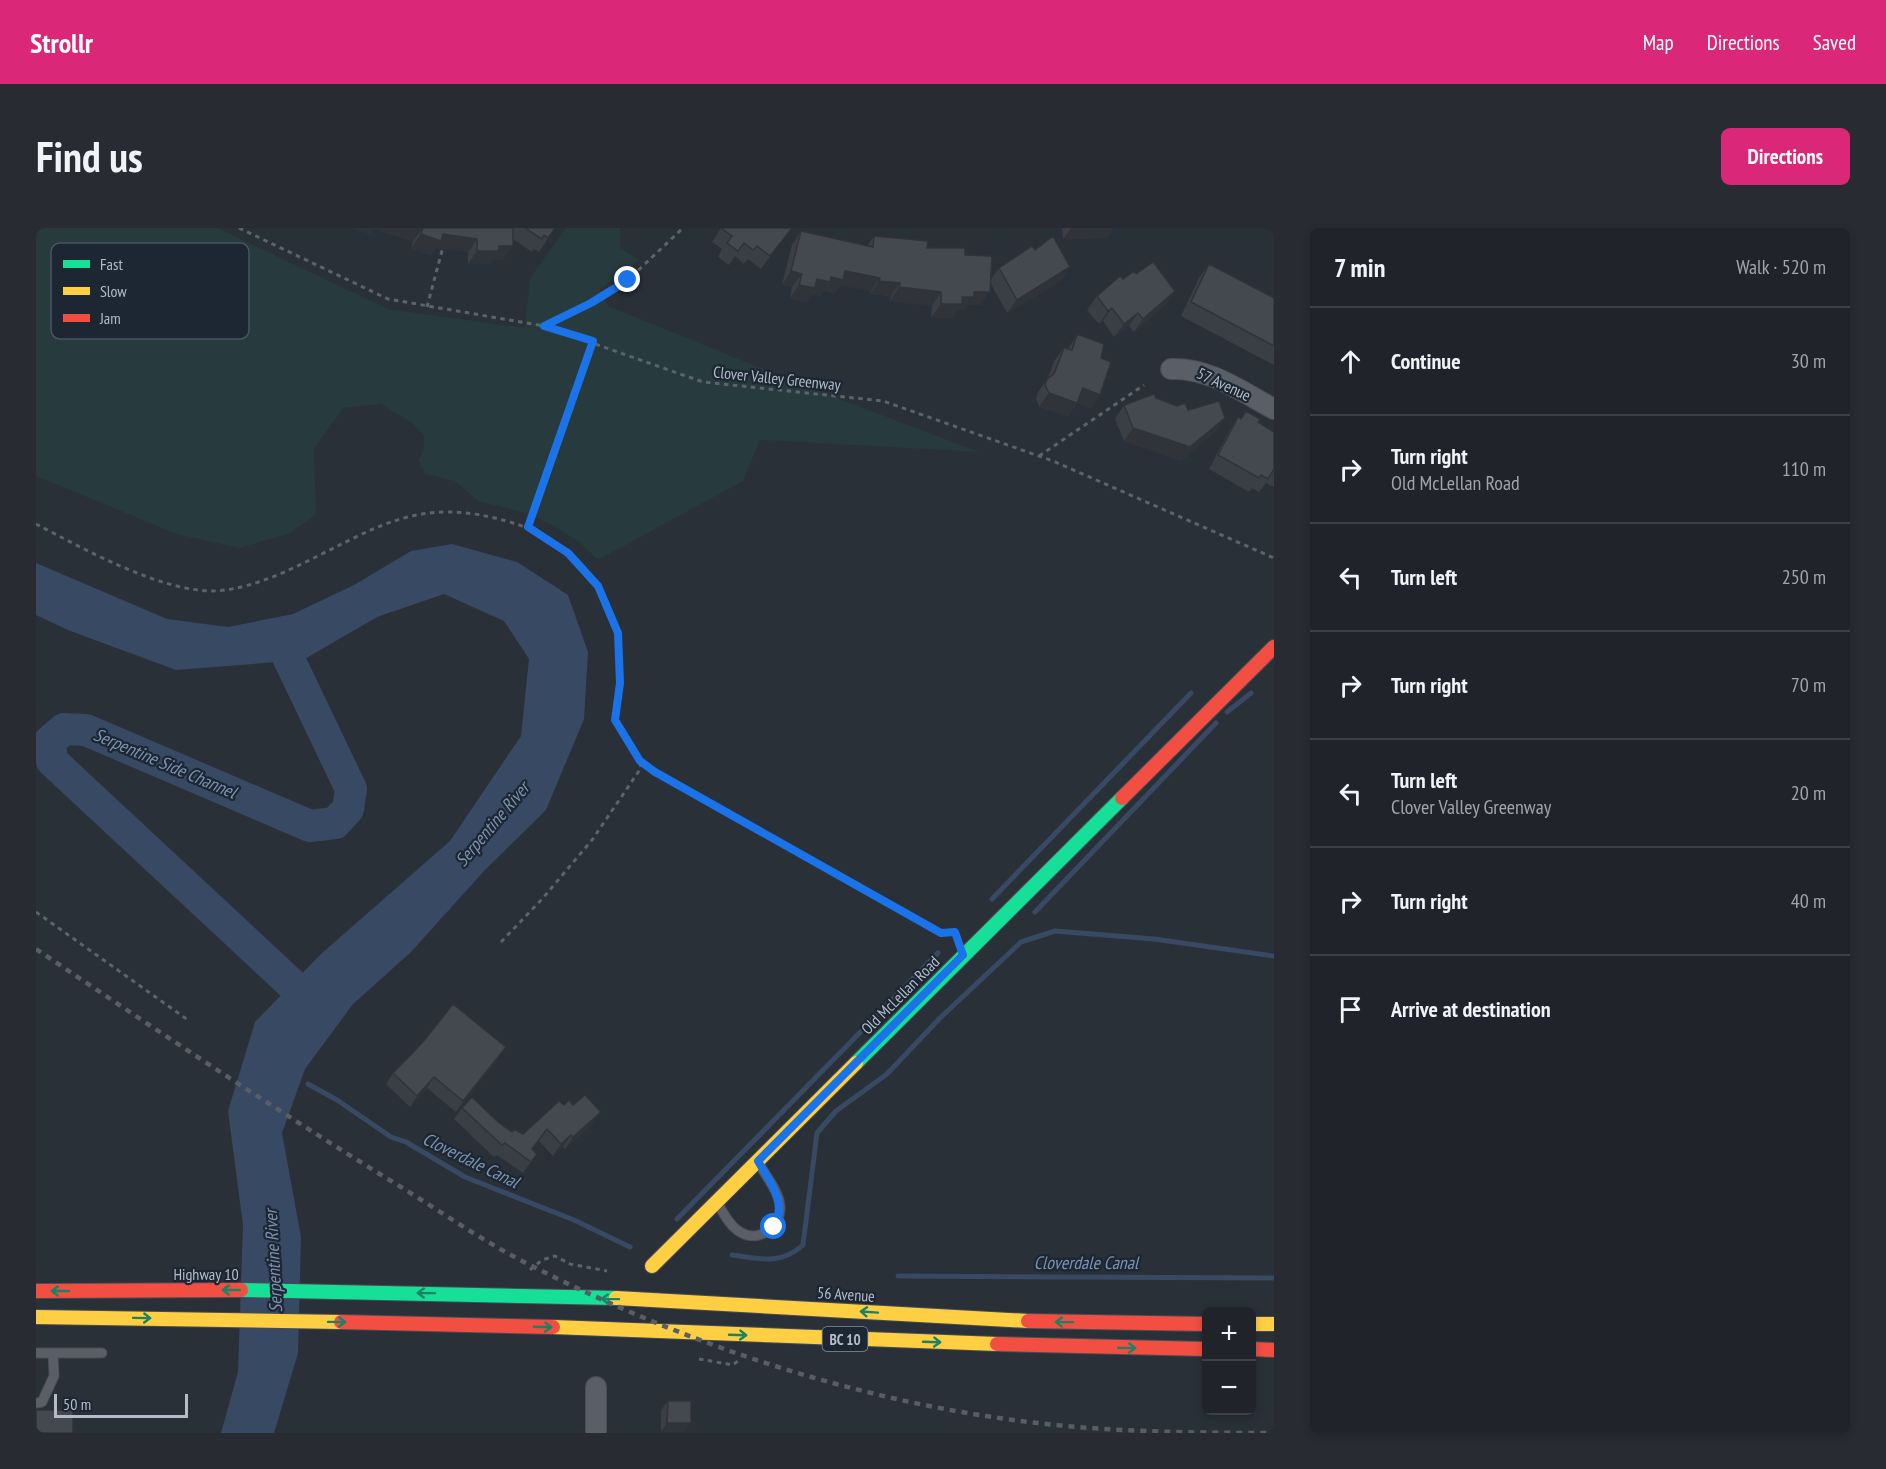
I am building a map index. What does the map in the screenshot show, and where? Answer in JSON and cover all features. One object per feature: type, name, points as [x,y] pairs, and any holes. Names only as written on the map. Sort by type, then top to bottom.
[{"type":"main road","name":"Old McLellan Road","points":[[652,1266],[1274,647]]},
{"type":"main road","name":"Highway 10","points":[[36,1291],[484,1294]]},
{"type":"main road","name":"56 Avenue","points":[[484,1294],[682,1300],[1038,1322],[1202,1324]]},
{"type":"main road","name":"BC 10","points":[[36,1317],[484,1324],[1040,1346],[1202,1349]]},
{"type":"main road","points":[[1256,1324],[1274,1324]]},
{"type":"main road","points":[[1256,1349],[1274,1350]]},
{"type":"street","name":"57 Avenue","points":[[1171,369],[1186,368],[1204,372],[1274,409]]},
{"type":"street","points":[[596,1387],[596,1433]]},
{"type":"lane","points":[[717,1202],[731,1224],[742,1234],[754,1236],[774,1227],[779,1218],[779,1199],[758,1161]]},
{"type":"lane","points":[[36,1353],[102,1353]]},
{"type":"lane","points":[[36,1403],[42,1402],[54,1376],[53,1353]]},
{"type":"path","name":"Clover Valley Greenway","points":[[239,228],[380,296],[428,307],[544,326],[593,341],[703,382],[883,401],[1039,456],[1274,558]]},
{"type":"path","points":[[544,326],[591,303],[628,280],[683,228]]},
{"type":"path","points":[[428,307],[446,239]]},
{"type":"path","points":[[528,527],[593,341]]},
{"type":"path","points":[[1039,456],[1144,385]]},
{"type":"path","points":[[36,524],[141,574],[180,588],[213,591],[270,578],[376,527],[420,514],[471,512],[528,527],[568,553],[598,586],[618,633],[620,683],[615,720],[640,761],[641,768],[592,840],[543,898],[501,942]]},
{"type":"path","points":[[640,761],[941,933],[955,932],[963,955]]},
{"type":"path","points":[[36,912],[188,1020]]},
{"type":"green space","points":[[36,228],[217,228],[249,243],[51,243],[51,339],[249,339],[249,243],[388,309],[525,328],[530,278],[566,228],[620,228],[620,248],[639,260],[600,290],[608,306],[800,384],[979,452],[760,440],[743,481],[598,560],[578,541],[552,525],[526,513],[478,501],[455,481],[426,474],[418,461],[424,449],[424,436],[411,422],[381,404],[343,408],[314,449],[316,515],[288,534],[239,548],[177,534],[36,476]]},
{"type":"water","name":"Serpentine River","points":[[452,544],[517,562],[568,595],[588,652],[584,719],[546,810],[484,871],[411,952],[353,1004],[305,1069],[282,1133],[301,1237],[298,1353],[274,1433],[221,1433],[238,1372],[243,1225],[228,1111],[255,1022],[321,954],[450,841],[521,736],[529,659],[504,621],[444,594],[377,617],[303,660],[176,670],[68,630],[36,615],[36,563],[167,619],[228,627],[293,614],[354,585],[411,551]]},
{"type":"building","points":[[423,228],[513,228],[513,246],[499,246],[499,251],[477,251],[477,239],[443,234],[441,241],[421,234]]},
{"type":"building","points":[[525,228],[555,228],[548,238],[544,235],[542,239]]},
{"type":"building","points":[[721,228],[792,228],[770,256],[757,246],[753,250],[744,243],[738,251],[727,243],[732,236]]},
{"type":"building","points":[[801,231],[873,247],[874,236],[928,241],[927,248],[965,248],[965,255],[992,256],[990,292],[974,292],[974,297],[962,297],[962,304],[941,304],[941,292],[899,287],[900,283],[879,281],[880,278],[845,271],[843,280],[831,277],[830,282],[817,279],[815,288],[799,285],[802,274],[791,271]]},
{"type":"building","points":[[1053,236],[1070,267],[1017,300],[999,268],[1032,246],[1035,250]]},
{"type":"building","points":[[1153,262],[1175,291],[1143,319],[1138,313],[1124,324],[1112,308],[1108,311],[1097,296],[1120,276],[1123,279],[1134,271],[1136,274]]},
{"type":"building","points":[[1209,264],[1274,298],[1274,346],[1191,302]]},
{"type":"building","points":[[1077,334],[1104,344],[1101,358],[1111,362],[1100,395],[1083,388],[1077,403],[1049,393],[1045,385],[1047,379],[1054,374],[1064,348],[1072,350]]},
{"type":"building","points":[[1154,394],[1156,398],[1177,406],[1185,403],[1188,410],[1219,401],[1225,418],[1190,447],[1133,428],[1124,405]]},
{"type":"building","points":[[1246,411],[1260,419],[1258,422],[1274,432],[1274,469],[1268,479],[1261,475],[1259,478],[1218,455],[1238,417],[1241,419]]},
{"type":"building","points":[[453,1004],[506,1047],[463,1101],[434,1077],[417,1096],[393,1073],[423,1042]]},
{"type":"building","points":[[585,1095],[601,1112],[573,1137],[571,1135],[561,1144],[547,1129],[532,1149],[537,1154],[531,1162],[505,1143],[502,1145],[462,1108],[472,1097],[498,1122],[512,1132],[514,1129],[523,1134],[559,1101],[564,1105],[569,1100],[573,1105]]},
{"type":"building","points":[[668,1401],[691,1401],[691,1423],[667,1423]]},
{"type":"building","points":[[36,1410],[73,1410],[73,1433],[36,1433]]},
{"type":"waterway","name":"Serpentine Side Channel","points":[[277,634],[351,789],[348,809],[335,823],[310,826],[86,730],[64,729],[50,741],[52,761],[313,1004]]},
{"type":"waterway","points":[[992,899],[1191,693]]},
{"type":"waterway","points":[[1227,712],[1251,693]]},
{"type":"waterway","points":[[1035,912],[1216,723]]},
{"type":"waterway","points":[[732,1255],[761,1259],[778,1258],[787,1256],[803,1245],[817,1133],[836,1111],[887,1074],[940,1018],[1021,942],[1055,931],[1154,939],[1274,956]]},
{"type":"waterway","points":[[677,1219],[938,953]]},
{"type":"waterway","name":"Cloverdale Canal","points":[[308,1084],[337,1100],[391,1137],[406,1142],[465,1177],[574,1220],[630,1247]]},
{"type":"waterway","name":"Cloverdale Canal","points":[[898,1276],[1274,1278]]},
{"type":"railway","points":[[36,949],[350,1156],[513,1256],[589,1294],[710,1344],[836,1384],[900,1400],[964,1412],[1090,1428],[1274,1433]]},
{"type":"traffic: fast","points":[[856,1063],[1122,798]]},
{"type":"traffic: fast","points":[[241,1290],[616,1298]]},
{"type":"traffic: slow","points":[[652,1266],[856,1063]]},
{"type":"traffic: slow","points":[[616,1298],[1028,1321]]},
{"type":"traffic: slow","points":[[36,1317],[341,1322]]},
{"type":"traffic: slow","points":[[1256,1324],[1274,1324]]},
{"type":"traffic: slow","points":[[553,1327],[997,1344]]},
{"type":"traffic: jam","points":[[1122,798],[1274,647]]},
{"type":"traffic: jam","points":[[36,1291],[241,1290]]},
{"type":"traffic: jam","points":[[1028,1321],[1202,1324]]},
{"type":"traffic: jam","points":[[341,1322],[553,1327]]},
{"type":"traffic: jam","points":[[997,1344],[1202,1349]]},
{"type":"traffic: jam","points":[[1256,1349],[1274,1350]]},
{"type":"route","points":[[628,280],[591,303],[544,326],[593,341],[528,527],[568,553],[598,586],[618,633],[620,683],[615,720],[640,761],[655,772],[941,933],[955,932],[963,955],[758,1161],[779,1199],[779,1218],[774,1227]]}]
